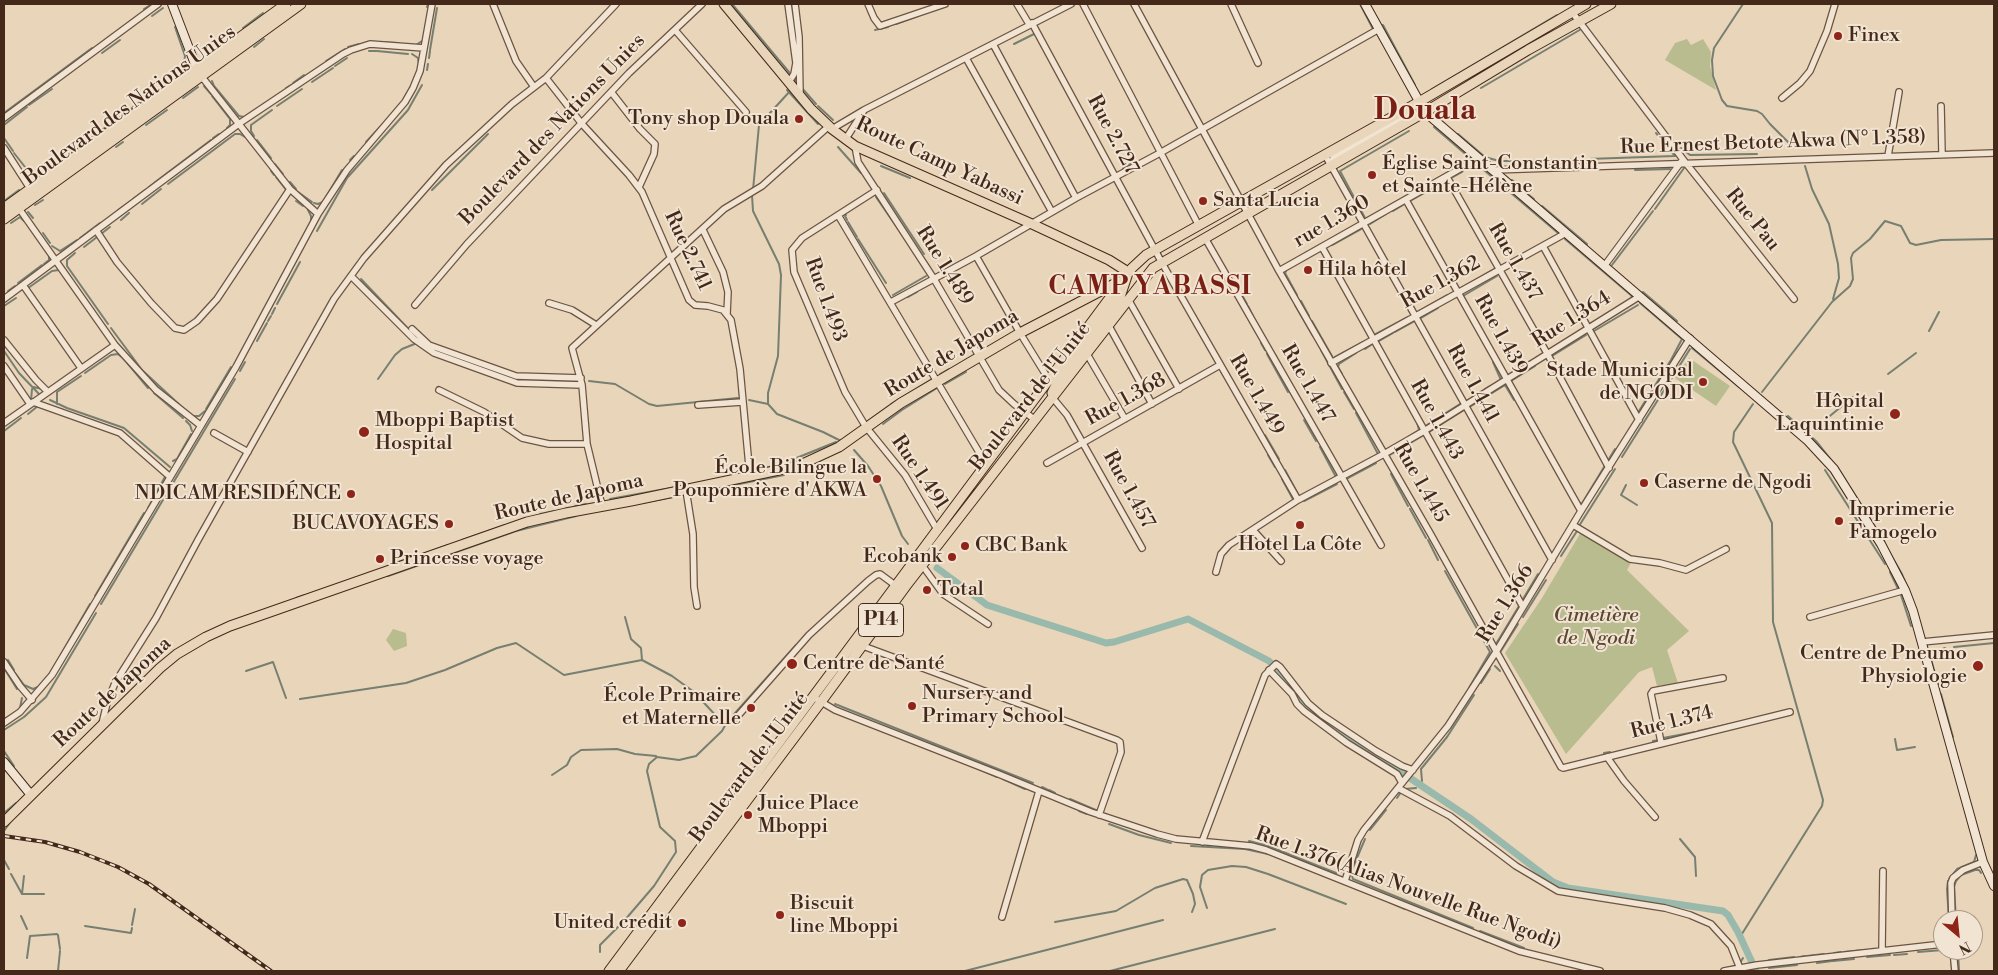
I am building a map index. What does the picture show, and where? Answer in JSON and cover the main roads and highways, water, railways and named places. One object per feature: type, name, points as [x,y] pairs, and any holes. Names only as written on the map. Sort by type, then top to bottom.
[{"type":"main road","points":[[172,4],[196,68],[202,77]]},
{"type":"main road","name":"Boulevard des Nations Unies","points":[[4,219],[16,205],[33,192],[196,68],[286,4]]},
{"type":"main road","name":"Boulevard des Nations Unies","points":[[33,192],[202,77],[302,4]]},
{"type":"main road","name":"Route Camp Yabassi","points":[[724,4],[794,88],[830,128],[845,140],[1032,224],[1109,260],[1128,272]]},
{"type":"main road","points":[[1365,4],[1425,112],[1690,338],[1808,441],[1834,468],[1880,544],[1905,590],[1922,642],[1983,862],[1994,886]]},
{"type":"main road","name":"Boulevard de l'Unité","points":[[619,971],[922,565],[1034,419],[1109,326],[1148,273],[1204,238],[1248,214],[1419,102],[1586,4]]},
{"type":"main road","name":"Boulevard de l'Unité","points":[[609,971],[936,529],[1049,380],[1120,280],[1140,260],[1242,202],[1330,161],[1425,112],[1528,50],[1611,4]]},
{"type":"main road","name":"Boulevard des Nations Unies","points":[[4,208],[16,205]]},
{"type":"main road","points":[[1052,398],[1052,389],[1120,297],[1126,284],[1128,272]]},
{"type":"main road","name":"Route de Japoma","points":[[4,822],[134,692],[178,654],[206,637],[230,626],[423,560],[495,533],[566,512],[686,490],[798,466],[826,454],[901,403],[1020,333],[1120,280]]},
{"type":"main road","points":[[4,762],[30,795]]},
{"type":"waterway","points":[[144,9],[152,4]]},
{"type":"waterway","points":[[732,4],[778,59]]},
{"type":"waterway","points":[[1360,4],[1373,29]]},
{"type":"waterway","points":[[1743,4],[1714,48],[1712,60],[1713,76],[1722,100],[1727,106],[1757,111],[1762,114],[1794,148]]},
{"type":"waterway","points":[[152,16],[163,8]]},
{"type":"waterway","points":[[430,50],[437,8]]},
{"type":"waterway","points":[[243,28],[263,13]]},
{"type":"waterway","points":[[1432,89],[1557,15]]},
{"type":"waterway","points":[[896,24],[918,16]]},
{"type":"waterway","points":[[794,21],[796,41]]},
{"type":"waterway","points":[[1383,25],[1415,85]]},
{"type":"waterway","points":[[172,79],[183,72],[185,56],[175,27]]},
{"type":"waterway","points":[[875,30],[888,27]]},
{"type":"waterway","points":[[1481,88],[1583,28]]},
{"type":"waterway","points":[[1014,44],[1034,34]]},
{"type":"waterway","points":[[254,47],[264,39]]},
{"type":"waterway","points":[[102,53],[120,40]]},
{"type":"waterway","points":[[416,45],[422,41]]},
{"type":"waterway","points":[[376,42],[398,43]]},
{"type":"waterway","points":[[348,47],[359,44]]},
{"type":"waterway","points":[[4,113],[92,48]]},
{"type":"waterway","points":[[326,61],[345,49]]},
{"type":"waterway","points":[[369,51],[376,51]]},
{"type":"waterway","points":[[377,51],[408,54]]},
{"type":"waterway","points":[[429,58],[430,51]]},
{"type":"waterway","points":[[412,54],[418,58],[419,64]]},
{"type":"waterway","points":[[335,66],[347,58]]},
{"type":"waterway","points":[[779,60],[798,83]]},
{"type":"waterway","points":[[427,70],[428,64]]},
{"type":"waterway","points":[[312,82],[333,68]]},
{"type":"waterway","points":[[293,83],[304,75]]},
{"type":"waterway","points":[[161,87],[171,80]]},
{"type":"waterway","points":[[212,81],[239,116],[244,117]]},
{"type":"waterway","points":[[286,88],[291,85]]},
{"type":"waterway","points":[[317,231],[347,178],[408,110],[422,85]]},
{"type":"waterway","points":[[204,86],[211,94]]},
{"type":"waterway","points":[[183,98],[198,87]]},
{"type":"waterway","points":[[801,87],[816,104]]},
{"type":"waterway","points":[[29,105],[52,89]]},
{"type":"waterway","points":[[153,93],[159,89]]},
{"type":"waterway","points":[[277,106],[302,89]]},
{"type":"waterway","points":[[787,90],[818,124]]},
{"type":"waterway","points":[[753,190],[759,125],[791,90]]},
{"type":"waterway","points":[[35,179],[151,94]]},
{"type":"waterway","points":[[212,96],[230,119],[230,125],[227,128]]},
{"type":"waterway","points":[[818,106],[833,120]]},
{"type":"waterway","points":[[4,125],[27,107]]},
{"type":"waterway","points":[[146,125],[167,110]]},
{"type":"waterway","points":[[254,136],[251,131],[251,125],[272,110]]},
{"type":"waterway","points":[[366,142],[380,127]]},
{"type":"waterway","points":[[1434,127],[1470,158]]},
{"type":"waterway","points":[[1365,218],[1340,171],[1409,131]]},
{"type":"waterway","points":[[1656,133],[1675,156]]},
{"type":"waterway","points":[[213,138],[219,134]]},
{"type":"waterway","points":[[168,184],[235,134],[245,137]]},
{"type":"waterway","points":[[432,190],[488,134]]},
{"type":"waterway","points":[[1458,134],[1485,157],[1499,161]]},
{"type":"waterway","points":[[4,138],[13,151]]},
{"type":"waterway","points":[[154,183],[211,140]]},
{"type":"waterway","points":[[257,140],[271,158]]},
{"type":"waterway","points":[[116,147],[123,142]]},
{"type":"waterway","points":[[838,147],[861,173]]},
{"type":"waterway","points":[[1681,148],[1690,155],[1757,154]]},
{"type":"waterway","points":[[14,153],[25,167]]},
{"type":"waterway","points":[[350,160],[354,156]]},
{"type":"waterway","points":[[1529,161],[1675,156]]},
{"type":"waterway","points":[[1503,161],[1523,161]]},
{"type":"waterway","points":[[1123,168],[1133,163]]},
{"type":"waterway","points":[[275,164],[283,174]]},
{"type":"waterway","points":[[1365,219],[1463,164]]},
{"type":"waterway","points":[[1478,165],[1558,233]]},
{"type":"waterway","points":[[881,166],[910,178]]},
{"type":"waterway","points":[[1805,166],[1812,189],[1829,224],[1838,264],[1839,278],[1833,299]]},
{"type":"waterway","points":[[1655,209],[1684,168]]},
{"type":"waterway","points":[[1635,170],[1670,169]]},
{"type":"waterway","points":[[314,203],[323,202],[342,170]]},
{"type":"waterway","points":[[271,171],[274,175]]},
{"type":"waterway","points":[[1453,177],[1462,172]]},
{"type":"waterway","points":[[276,177],[287,191]]},
{"type":"waterway","points":[[1512,180],[1519,186]]},
{"type":"waterway","points":[[290,182],[296,189]]},
{"type":"waterway","points":[[1410,201],[1442,183]]},
{"type":"waterway","points":[[149,187],[153,184]]},
{"type":"waterway","points":[[1654,194],[1660,186]]},
{"type":"waterway","points":[[142,204],[161,189]]},
{"type":"waterway","points":[[4,201],[19,190]]},
{"type":"waterway","points":[[133,199],[145,190]]},
{"type":"waterway","points":[[298,192],[312,202]]},
{"type":"waterway","points":[[1525,192],[1534,199]]},
{"type":"waterway","points":[[884,193],[924,254]]},
{"type":"waterway","points":[[752,195],[753,211],[779,264],[781,275],[778,356],[768,393],[768,404],[777,414],[841,441]]},
{"type":"waterway","points":[[1635,220],[1652,196]]},
{"type":"waterway","points":[[876,197],[903,236]]},
{"type":"waterway","points":[[35,205],[43,200]]},
{"type":"waterway","points":[[296,201],[303,206]]},
{"type":"waterway","points":[[118,210],[130,202]]},
{"type":"waterway","points":[[1393,211],[1403,205]]},
{"type":"waterway","points":[[1542,206],[1587,244]]},
{"type":"waterway","points":[[308,210],[311,222]]},
{"type":"waterway","points":[[1612,265],[1653,211]]},
{"type":"waterway","points":[[28,212],[33,218]]},
{"type":"waterway","points":[[121,220],[129,213]]},
{"type":"waterway","points":[[1370,224],[1386,214]]},
{"type":"waterway","points":[[846,215],[847,220]]},
{"type":"waterway","points":[[11,223],[20,217],[24,221]]},
{"type":"waterway","points":[[1762,392],[1832,302],[1850,286],[1853,279],[1851,258],[1853,253],[1870,239],[1885,221],[1901,226],[1910,243],[1916,245],[1941,240],[1994,239]]},
{"type":"waterway","points":[[848,222],[857,237]]},
{"type":"waterway","points":[[80,238],[100,223]]},
{"type":"waterway","points":[[84,247],[110,227]]},
{"type":"waterway","points":[[1332,245],[1361,229]]},
{"type":"waterway","points":[[43,233],[50,243]]},
{"type":"waterway","points":[[858,239],[886,283]]},
{"type":"waterway","points":[[1565,239],[1632,296],[1631,298]]},
{"type":"waterway","points":[[52,246],[60,251],[77,240]]},
{"type":"waterway","points":[[75,253],[67,260],[67,266],[108,324]]},
{"type":"waterway","points":[[44,264],[49,260],[49,254]]},
{"type":"waterway","points":[[277,304],[300,262]]},
{"type":"waterway","points":[[18,283],[42,265]]},
{"type":"waterway","points":[[1453,278],[1459,289],[1494,269]]},
{"type":"waterway","points":[[24,291],[52,271],[59,270]]},
{"type":"waterway","points":[[1286,271],[1285,273],[1297,295]]},
{"type":"waterway","points":[[893,295],[926,276]]},
{"type":"waterway","points":[[1463,296],[1497,276]]},
{"type":"waterway","points":[[361,279],[418,339]]},
{"type":"waterway","points":[[1235,283],[1247,304]]},
{"type":"waterway","points":[[8,291],[15,286]]},
{"type":"waterway","points":[[908,297],[917,292]]},
{"type":"waterway","points":[[1643,292],[1677,321]]},
{"type":"waterway","points":[[1417,312],[1447,295]]},
{"type":"waterway","points":[[4,306],[16,298]]},
{"type":"waterway","points":[[1301,301],[1309,316]]},
{"type":"waterway","points":[[1639,411],[1682,339],[1640,303]]},
{"type":"waterway","points":[[1295,305],[1313,336]]},
{"type":"waterway","points":[[1594,331],[1638,305]]},
{"type":"waterway","points":[[1248,306],[1253,316]]},
{"type":"waterway","points":[[272,314],[275,308]]},
{"type":"waterway","points":[[1421,318],[1438,308]]},
{"type":"waterway","points":[[1929,331],[1939,312]]},
{"type":"waterway","points":[[268,321],[271,316]]},
{"type":"waterway","points":[[1374,335],[1408,317]]},
{"type":"waterway","points":[[1312,321],[1333,358]]},
{"type":"waterway","points":[[1395,332],[1413,322]]},
{"type":"waterway","points":[[257,341],[267,323]]},
{"type":"waterway","points":[[111,328],[142,370],[183,408]]},
{"type":"waterway","points":[[1379,341],[1393,333]]},
{"type":"waterway","points":[[1552,356],[1586,335]]},
{"type":"waterway","points":[[1335,357],[1363,342]]},
{"type":"waterway","points":[[378,379],[395,355],[402,349],[417,343]]},
{"type":"waterway","points":[[1261,343],[1265,350]]},
{"type":"waterway","points":[[1365,349],[1371,345]]},
{"type":"waterway","points":[[1692,348],[1739,387]]},
{"type":"waterway","points":[[1622,457],[1690,349]]},
{"type":"waterway","points":[[1272,350],[1277,358]]},
{"type":"waterway","points":[[1321,350],[1342,389]]},
{"type":"waterway","points":[[4,351],[19,373],[39,394]]},
{"type":"waterway","points":[[1342,374],[1338,367],[1339,364],[1356,353]]},
{"type":"waterway","points":[[1888,374],[1916,353]]},
{"type":"waterway","points":[[85,373],[111,355],[118,354],[148,388]]},
{"type":"waterway","points":[[1267,354],[1288,392]]},
{"type":"waterway","points":[[464,361],[519,380]]},
{"type":"waterway","points":[[240,371],[245,362]]},
{"type":"waterway","points":[[1493,362],[1501,380]]},
{"type":"waterway","points":[[1511,381],[1535,366]]},
{"type":"waterway","points":[[206,409],[231,367]]},
{"type":"waterway","points":[[940,374],[949,369]]},
{"type":"waterway","points":[[945,384],[966,372]]},
{"type":"waterway","points":[[57,396],[57,392],[81,376]]},
{"type":"waterway","points":[[101,604],[235,379]]},
{"type":"waterway","points":[[891,404],[932,379]]},
{"type":"waterway","points":[[551,381],[573,381]]},
{"type":"waterway","points":[[589,381],[615,384],[649,404],[657,406],[738,398]]},
{"type":"waterway","points":[[1471,406],[1505,385],[1514,400]]},
{"type":"waterway","points":[[1485,389],[1490,386]]},
{"type":"waterway","points":[[33,387],[43,389]]},
{"type":"waterway","points":[[883,424],[937,388]]},
{"type":"waterway","points":[[31,401],[32,389]]},
{"type":"waterway","points":[[1344,392],[1354,409]]},
{"type":"waterway","points":[[1467,401],[1481,392]]},
{"type":"waterway","points":[[154,393],[183,418]]},
{"type":"waterway","points":[[57,397],[57,404]]},
{"type":"waterway","points":[[1814,429],[1853,397]]},
{"type":"waterway","points":[[50,400],[124,428],[170,467]]},
{"type":"waterway","points":[[749,400],[768,404]]},
{"type":"waterway","points":[[1427,425],[1460,404]]},
{"type":"waterway","points":[[1740,937],[1822,806],[1823,800],[1773,622],[1772,523],[1733,442],[1734,432],[1753,404]]},
{"type":"waterway","points":[[868,421],[890,405]]},
{"type":"waterway","points":[[28,414],[38,406]]},
{"type":"waterway","points":[[1429,432],[1464,410]]},
{"type":"waterway","points":[[192,416],[199,416],[205,411]]},
{"type":"waterway","points":[[1356,413],[1378,454]]},
{"type":"waterway","points":[[1788,416],[1817,442],[1832,461]]},
{"type":"waterway","points":[[4,431],[21,418]]},
{"type":"waterway","points":[[1304,420],[1316,441]]},
{"type":"waterway","points":[[186,421],[192,431]]},
{"type":"waterway","points":[[1408,437],[1419,430],[1417,422]]},
{"type":"waterway","points":[[173,461],[177,459],[191,434]]},
{"type":"waterway","points":[[1265,435],[1279,459]]},
{"type":"waterway","points":[[1388,456],[1424,435]]},
{"type":"waterway","points":[[789,461],[836,442]]},
{"type":"waterway","points":[[1320,447],[1335,477]]},
{"type":"waterway","points":[[1579,502],[1581,505],[1615,449]]},
{"type":"waterway","points":[[854,450],[868,466],[881,486],[902,536],[908,544]]},
{"type":"waterway","points":[[1268,455],[1275,467]]},
{"type":"waterway","points":[[1346,479],[1376,463]]},
{"type":"waterway","points":[[766,468],[776,465]]},
{"type":"waterway","points":[[1579,526],[1615,469]]},
{"type":"waterway","points":[[1285,470],[1299,496]]},
{"type":"waterway","points":[[1825,470],[1885,564]]},
{"type":"waterway","points":[[1391,474],[1408,506]]},
{"type":"waterway","points":[[148,508],[166,475]]},
{"type":"waterway","points":[[689,494],[784,475]]},
{"type":"waterway","points":[[1282,479],[1294,501]]},
{"type":"waterway","points":[[1304,501],[1337,484]]},
{"type":"waterway","points":[[1626,485],[1621,495],[1637,505]]},
{"type":"waterway","points":[[610,499],[682,486]]},
{"type":"waterway","points":[[642,503],[683,495]]},
{"type":"waterway","points":[[575,506],[586,504]]},
{"type":"waterway","points":[[1410,509],[1426,538]]},
{"type":"waterway","points":[[540,514],[554,511]]},
{"type":"waterway","points":[[95,596],[144,513]]},
{"type":"waterway","points":[[388,576],[516,531],[576,516]]},
{"type":"waterway","points":[[462,540],[505,525]]},
{"type":"waterway","points":[[1561,556],[1577,531]]},
{"type":"waterway","points":[[1428,540],[1438,560]]},
{"type":"waterway","points":[[426,553],[448,545]]},
{"type":"waterway","points":[[1888,550],[1902,574],[1914,604]]},
{"type":"waterway","points":[[390,565],[413,557]]},
{"type":"waterway","points":[[937,568],[987,605],[1106,643],[1188,619],[1269,661],[1288,682],[1307,709],[1471,819],[1553,882],[1568,888],[1723,911],[1728,915],[1738,932],[1756,971]]},
{"type":"waterway","points":[[1445,571],[1490,652],[1469,688]]},
{"type":"waterway","points":[[1890,572],[1901,595],[1911,626]]},
{"type":"waterway","points":[[1523,599],[1538,574]]},
{"type":"waterway","points":[[1523,617],[1546,580]]},
{"type":"waterway","points":[[296,598],[305,595]]},
{"type":"waterway","points":[[49,675],[90,604]]},
{"type":"waterway","points":[[1494,644],[1496,644],[1519,606]]},
{"type":"waterway","points":[[4,730],[24,717],[46,697],[96,613]]},
{"type":"waterway","points":[[625,617],[631,639],[641,648],[642,660]]},
{"type":"waterway","points":[[1499,654],[1518,624]]},
{"type":"waterway","points":[[300,699],[406,683],[445,670],[497,648],[516,643],[564,675],[642,660],[672,676],[694,692],[718,718],[727,722]]},
{"type":"waterway","points":[[1954,647],[1994,643]]},
{"type":"waterway","points":[[600,952],[600,945],[624,921],[654,886],[676,852],[675,841],[660,827],[647,771],[649,764],[657,757],[679,760],[696,756],[722,731],[727,722],[796,645]]},
{"type":"waterway","points":[[1939,688],[1931,659],[1940,650],[1945,648]]},
{"type":"waterway","points":[[8,660],[14,670]]},
{"type":"waterway","points":[[246,671],[273,662],[286,698]]},
{"type":"waterway","points":[[1495,666],[1500,671]]},
{"type":"waterway","points":[[4,668],[17,689]]},
{"type":"waterway","points":[[1481,683],[1490,669]]},
{"type":"waterway","points":[[15,673],[24,685],[33,689],[38,687]]},
{"type":"waterway","points":[[1941,694],[1953,737]]},
{"type":"waterway","points":[[1422,781],[1421,769],[1447,737],[1474,695]]},
{"type":"waterway","points":[[20,708],[22,698]]},
{"type":"waterway","points":[[835,704],[1033,783]]},
{"type":"waterway","points":[[4,719],[10,716]]},
{"type":"waterway","points":[[1698,731],[1735,723]]},
{"type":"waterway","points":[[1663,738],[1695,732]]},
{"type":"waterway","points":[[1895,739],[1897,750],[1915,747]]},
{"type":"waterway","points":[[1653,741],[1659,740]]},
{"type":"waterway","points":[[552,775],[567,765],[571,757],[581,750],[617,749],[635,754],[656,756]]},
{"type":"waterway","points":[[4,751],[14,766]]},
{"type":"waterway","points":[[1604,753],[1610,752]]},
{"type":"waterway","points":[[974,767],[997,777]]},
{"type":"waterway","points":[[1003,779],[1025,789]]},
{"type":"waterway","points":[[1042,787],[1048,790]]},
{"type":"waterway","points":[[1405,789],[1416,788]]},
{"type":"waterway","points":[[1049,790],[1055,793]]},
{"type":"waterway","points":[[1397,798],[1401,792]]},
{"type":"waterway","points":[[1070,799],[1098,811]]},
{"type":"waterway","points":[[4,813],[16,803]]},
{"type":"waterway","points":[[1378,808],[1383,803]]},
{"type":"waterway","points":[[1370,830],[1386,810]]},
{"type":"waterway","points":[[1079,811],[1087,814]]},
{"type":"waterway","points":[[4,831],[11,821]]},
{"type":"waterway","points":[[1109,824],[1139,835],[1171,843]]},
{"type":"waterway","points":[[1365,839],[1351,872],[1353,879],[1473,928]]},
{"type":"waterway","points":[[1680,839],[1695,857],[1696,876]]},
{"type":"waterway","points":[[1249,841],[1268,846],[1336,873],[1342,871],[1345,867]]},
{"type":"waterway","points":[[1191,846],[1245,849],[1268,854]]},
{"type":"waterway","points":[[1949,879],[1957,869],[1974,862],[1976,855]]},
{"type":"waterway","points":[[4,860],[9,869]]},
{"type":"waterway","points":[[1207,908],[1200,887],[1202,875],[1208,870],[1232,866],[1246,867],[1268,874],[1346,904]]},
{"type":"waterway","points":[[1955,910],[1954,887],[1956,881],[1961,875],[1975,870],[1979,870],[1981,873]]},
{"type":"waterway","points":[[11,874],[22,894]]},
{"type":"waterway","points":[[22,894],[24,876]]},
{"type":"waterway","points":[[1055,922],[1116,911],[1155,888],[1183,879],[1187,880],[1193,894],[1195,904],[1192,912]]},
{"type":"waterway","points":[[1948,881],[1948,910]]},
{"type":"waterway","points":[[22,894],[44,894]]},
{"type":"waterway","points":[[1389,902],[1405,909]]},
{"type":"waterway","points":[[132,925],[135,909]]},
{"type":"waterway","points":[[21,916],[27,929]]},
{"type":"waterway","points":[[965,971],[1163,920]]},
{"type":"waterway","points":[[85,926],[131,933],[132,928]]},
{"type":"waterway","points":[[1110,971],[1275,929]]},
{"type":"waterway","points":[[1480,931],[1524,948]]},
{"type":"waterway","points":[[27,958],[30,936],[57,934]]},
{"type":"waterway","points":[[58,935],[60,949]]},
{"type":"waterway","points":[[1479,938],[1488,942]]},
{"type":"waterway","points":[[1844,952],[1864,950]]},
{"type":"waterway","points":[[58,971],[60,951]]},
{"type":"waterway","points":[[1918,952],[1933,951]]},
{"type":"waterway","points":[[1834,953],[1841,952]]},
{"type":"waterway","points":[[1807,956],[1824,954]]},
{"type":"waterway","points":[[1894,955],[1907,954]]},
{"type":"waterway","points":[[1867,957],[1890,955]]},
{"type":"waterway","points":[[1800,957],[1805,956]]},
{"type":"waterway","points":[[1769,960],[1794,957]]},
{"type":"waterway","points":[[1740,963],[1743,958]]},
{"type":"waterway","points":[[1833,961],[1854,959]]},
{"type":"waterway","points":[[1951,960],[1952,971]]},
{"type":"waterway","points":[[1958,960],[1959,971]]},
{"type":"waterway","points":[[1817,963],[1832,961]]},
{"type":"waterway","points":[[1731,967],[1737,965]]},
{"type":"waterway","points":[[1769,968],[1797,965]]},
{"type":"railway","points":[[4,836],[45,842],[80,852],[118,867],[149,884],[271,971]]},
{"type":"place","name":"Finex","points":[[1838,36]]},
{"type":"place","name":"Tony shop Douala","points":[[799,119]]},
{"type":"place","name":"Église Saint-Constantin et Sainte-Hélène","points":[[1372,175]]},
{"type":"place","name":"Santa Lucia","points":[[1203,201]]},
{"type":"place","name":"Hila hôtel","points":[[1308,270]]},
{"type":"place","name":"Stade Municipal de NGODI","points":[[1703,382]]},
{"type":"place","name":"Hôpital Laquintinie","points":[[1895,414]]},
{"type":"place","name":"Mboppi Baptist Hospital","points":[[364,432]]},
{"type":"place","name":"École Bilingue la Pouponnière d'AKWA","points":[[877,479]]},
{"type":"place","name":"Caserne de Ngodi","points":[[1644,483]]},
{"type":"place","name":"NDICAM RESIDÉNCE","points":[[351,494]]},
{"type":"place","name":"Imprimerie Famogelo","points":[[1839,521]]},
{"type":"place","name":"BUCAVOYAGES","points":[[449,524]]},
{"type":"place","name":"Hotel La Côte","points":[[1300,525]]},
{"type":"place","name":"CBC Bank","points":[[965,546]]},
{"type":"place","name":"Ecobank","points":[[952,557]]},
{"type":"place","name":"Princesse voyage","points":[[380,559]]},
{"type":"place","name":"Total","points":[[927,590]]},
{"type":"place","name":"Centre de Santé","points":[[792,664]]},
{"type":"place","name":"Centre de Pneumo Physiologie","points":[[1978,666]]},
{"type":"place","name":"Nursery and Primary School","points":[[912,706]]},
{"type":"place","name":"École Primaire et Maternelle","points":[[751,708]]},
{"type":"place","name":"Juice Place Mboppi","points":[[748,815]]},
{"type":"place","name":"Biscuit line Mboppi","points":[[780,915]]},
{"type":"place","name":"United crédit","points":[[682,923]]},
{"type":"district","name":"Douala","points":[[1425,112]]},
{"type":"district","name":"CAMP YABASSI","points":[[1150,288]]},
{"type":"park label","name":"Cimetière de Ngodi","points":[[1596,628]]}]
